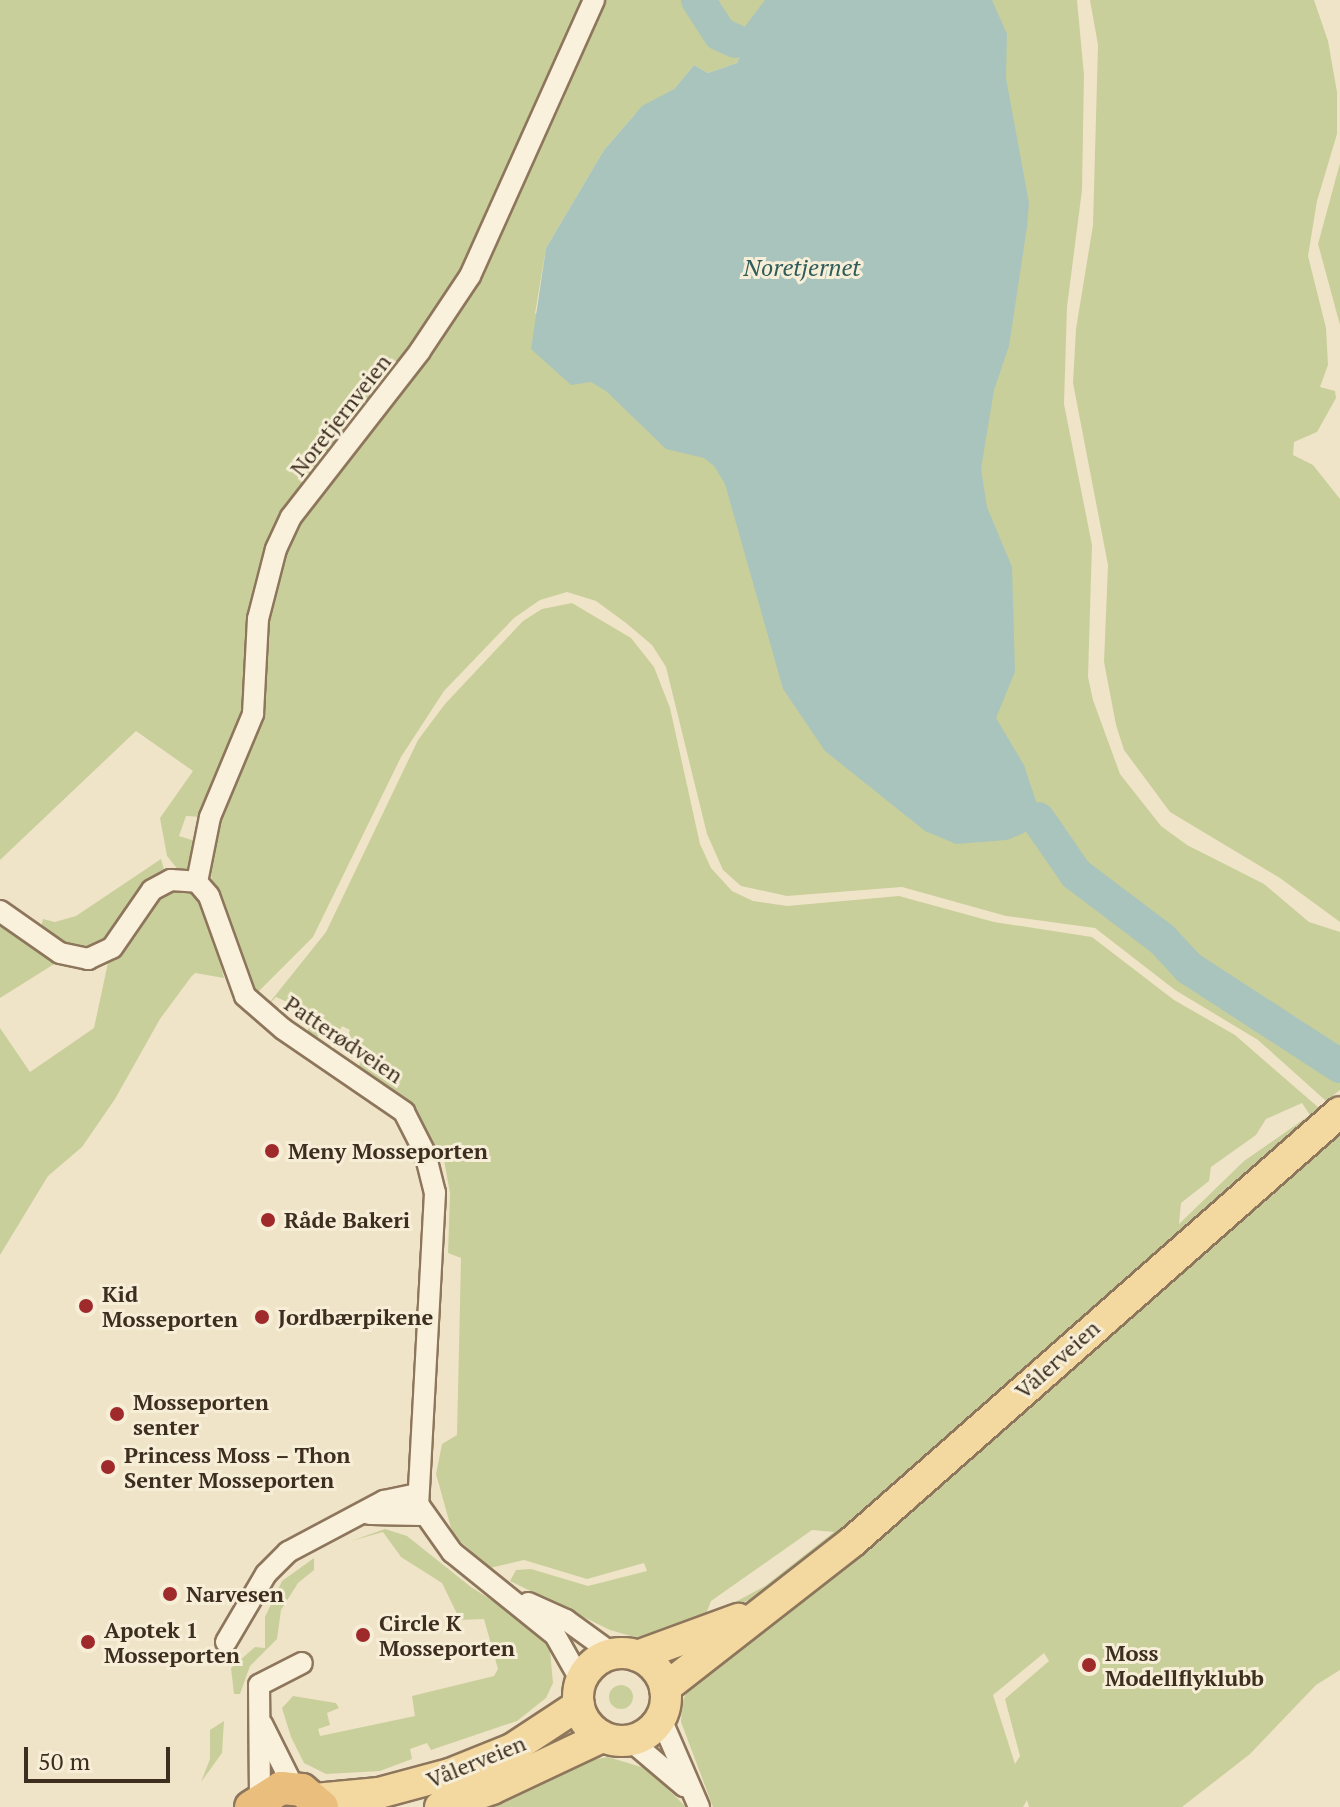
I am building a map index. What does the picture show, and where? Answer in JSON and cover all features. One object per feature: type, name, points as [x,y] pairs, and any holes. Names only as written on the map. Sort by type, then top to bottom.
[{"type":"highway","points":[[256,1802],[310,1798]]},
{"type":"main road","name":"Vålerveien","points":[[665,1688],[852,1542],[1330,1120]]},
{"type":"main road","name":"Vålerveien","points":[[625,1655],[682,1643],[772,1602]]},
{"type":"main road","points":[[625,1655],[655,1668],[665,1688],[661,1719],[616,1739],[586,1723],[580,1693],[594,1663],[625,1655]]},
{"type":"main road","name":"Vålerveien","points":[[310,1798],[379,1793],[450,1774],[522,1744],[580,1693]]},
{"type":"main road","name":"Vålerveien","points":[[440,1807],[616,1739]]},
{"type":"street","name":"Noretjernveien","points":[[197,882],[210,817],[253,714],[261,595],[276,549],[291,517],[420,351],[470,276],[594,0]]},
{"type":"street","points":[[0,911],[60,953],[88,959],[112,948],[144,898],[160,884],[197,882]]},
{"type":"street","name":"Patterødveien","points":[[197,882],[209,896],[245,996],[283,1029],[393,1101],[412,1125],[430,1164],[435,1193],[417,1494],[423,1515],[452,1552],[514,1598],[555,1635],[580,1693]]},
{"type":"street","points":[[226,1642],[276,1562],[302,1544],[369,1514],[384,1501],[417,1494]]},
{"type":"street","points":[[369,1514],[423,1515]]},
{"type":"street","name":"Patterødveien","points":[[514,1598],[566,1620],[625,1655]]},
{"type":"street","points":[[256,1802],[259,1685],[302,1663]]},
{"type":"street","points":[[661,1719],[695,1800]]},
{"type":"street","points":[[260,1721],[310,1798]]},
{"type":"street","points":[[616,1739],[695,1800]]},
{"type":"green space","points":[[0,0],[583,0],[474,250],[442,306],[279,519],[257,574],[243,712],[201,817],[186,816],[179,836],[195,841],[188,869],[179,871],[167,856],[160,818],[193,771],[136,731],[0,860]]},
{"type":"green space","points":[[603,0],[795,0],[743,48],[737,63],[708,73],[694,65],[674,89],[635,114],[604,150],[546,248],[535,314],[935,0],[1077,0],[1084,75],[1082,190],[1067,307],[1064,404],[1092,545],[1088,677],[1093,700],[1120,774],[1161,826],[1187,845],[1264,884],[1309,922],[1340,932],[1340,1090],[1326,1101],[1258,1040],[1175,990],[1095,928],[1006,916],[902,887],[787,896],[741,886],[723,870],[707,834],[666,667],[652,645],[626,623],[596,601],[567,592],[540,600],[514,618],[444,691],[401,757],[313,937],[256,994],[242,978],[212,884],[210,859],[274,578],[297,525],[417,370],[480,275],[564,98]]},
{"type":"green space","points":[[1090,0],[1314,0],[1328,41],[1337,92],[1337,134],[1317,201],[1308,256],[1326,328],[1328,365],[1320,387],[1335,391],[1336,398],[1317,432],[1294,442],[1293,455],[1313,465],[1340,499],[1340,922],[1280,878],[1170,812],[1124,750],[1116,725],[1104,662],[1108,565],[1073,383],[1076,329],[1093,225],[1098,45]]},
{"type":"green space","points":[[1340,163],[1340,325],[1318,244]]},
{"type":"green space","points":[[572,603],[631,638],[654,667],[670,708],[700,844],[711,868],[732,891],[753,901],[787,906],[899,896],[994,922],[1092,937],[1174,1000],[1235,1035],[1319,1108],[839,1534],[756,1597],[664,1636],[634,1637],[610,1630],[510,1581],[516,1570],[531,1569],[588,1586],[647,1571],[644,1563],[587,1579],[524,1560],[490,1568],[453,1535],[436,1474],[442,1444],[457,1435],[461,1258],[448,1253],[450,1193],[442,1149],[432,1147],[393,1092],[358,1068],[364,1056],[346,1039],[350,1030],[342,1026],[338,1034],[324,1032],[314,1039],[306,1035],[314,1014],[276,997],[266,1007],[326,932],[418,740],[445,704],[523,621],[542,609]],"holes":[[[1302,1103],[1310,1115],[1244,1161],[1179,1224],[1181,1203],[1209,1181],[1211,1167],[1256,1135],[1266,1119]],[[812,1530],[834,1532],[765,1586],[704,1619],[711,1601]]]},
{"type":"green space","points":[[161,859],[165,873],[105,945],[78,953],[40,932],[43,919],[55,922],[76,916]]},
{"type":"green space","points":[[167,888],[191,890],[204,903],[224,978],[195,973],[191,977],[160,1019],[115,1099],[82,1147],[48,1176],[0,1255],[0,1028],[30,1072],[94,1028],[109,958]]},
{"type":"green space","points":[[0,921],[59,961],[0,998]]},
{"type":"green space","points":[[1340,1133],[1340,1670],[1316,1685],[1250,1754],[1182,1807],[1029,1807],[1027,1800],[1023,1807],[713,1807],[681,1722],[682,1702],[691,1684]],"holes":[[[1044,1653],[1049,1661],[1005,1699],[1020,1756],[1015,1764],[993,1695]]]},
{"type":"green space","points":[[385,1529],[407,1536],[471,1587],[528,1623],[550,1650],[553,1683],[546,1698],[517,1721],[431,1750],[427,1743],[410,1749],[412,1759],[380,1771],[326,1774],[304,1763],[291,1737],[282,1708],[293,1696],[336,1703],[339,1708],[327,1713],[330,1725],[318,1729],[320,1736],[415,1716],[412,1696],[494,1676],[498,1669],[484,1619],[460,1620],[442,1583],[401,1557],[383,1532],[351,1541]]},
{"type":"green space","points":[[314,1558],[314,1570],[298,1583],[281,1610],[277,1639],[250,1666],[240,1694],[234,1694],[231,1668],[255,1647],[265,1648],[265,1617],[282,1581]]},
{"type":"green space","points":[[621,1685],[632,1692],[633,1697],[626,1708],[621,1709],[610,1702],[609,1697],[616,1686]]},
{"type":"green space","points":[[224,1721],[222,1753],[201,1782],[210,1759],[210,1730]]},
{"type":"green space","points":[[608,1757],[648,1769],[686,1807],[481,1807],[580,1762]]},
{"type":"water","name":"Noretjernet","points":[[765,0],[992,0],[1007,34],[1006,78],[1029,203],[1009,346],[994,390],[981,469],[987,507],[1012,567],[1015,672],[996,718],[1024,765],[1040,813],[1024,833],[1007,840],[956,844],[925,831],[825,751],[783,689],[725,484],[714,466],[704,458],[666,449],[606,391],[591,382],[571,385],[531,349],[546,248],[604,150],[642,106],[674,89],[694,65],[708,73],[737,63],[743,48],[737,37]]},
{"type":"waterway","points":[[698,0],[720,34],[736,41]]},
{"type":"waterway","points":[[1038,819],[1076,874],[1162,939],[1189,968],[1340,1066]]},
{"type":"place","name":"Meny Mosseporten","points":[[272,1151]]},
{"type":"place","name":"Råde Bakeri","points":[[268,1220]]},
{"type":"place","name":"Kid Mosseporten","points":[[86,1306]]},
{"type":"place","name":"Jordbærpikene","points":[[262,1317]]},
{"type":"place","name":"Mosseporten senter","points":[[117,1414]]},
{"type":"place","name":"Princess Moss – Thon Senter Mosseporten","points":[[108,1467]]},
{"type":"place","name":"Narvesen","points":[[170,1594]]},
{"type":"place","name":"Circle K Mosseporten","points":[[363,1635]]},
{"type":"place","name":"Apotek 1 Mosseporten","points":[[88,1642]]},
{"type":"place","name":"Moss Modellflyklubb","points":[[1089,1665]]}]
